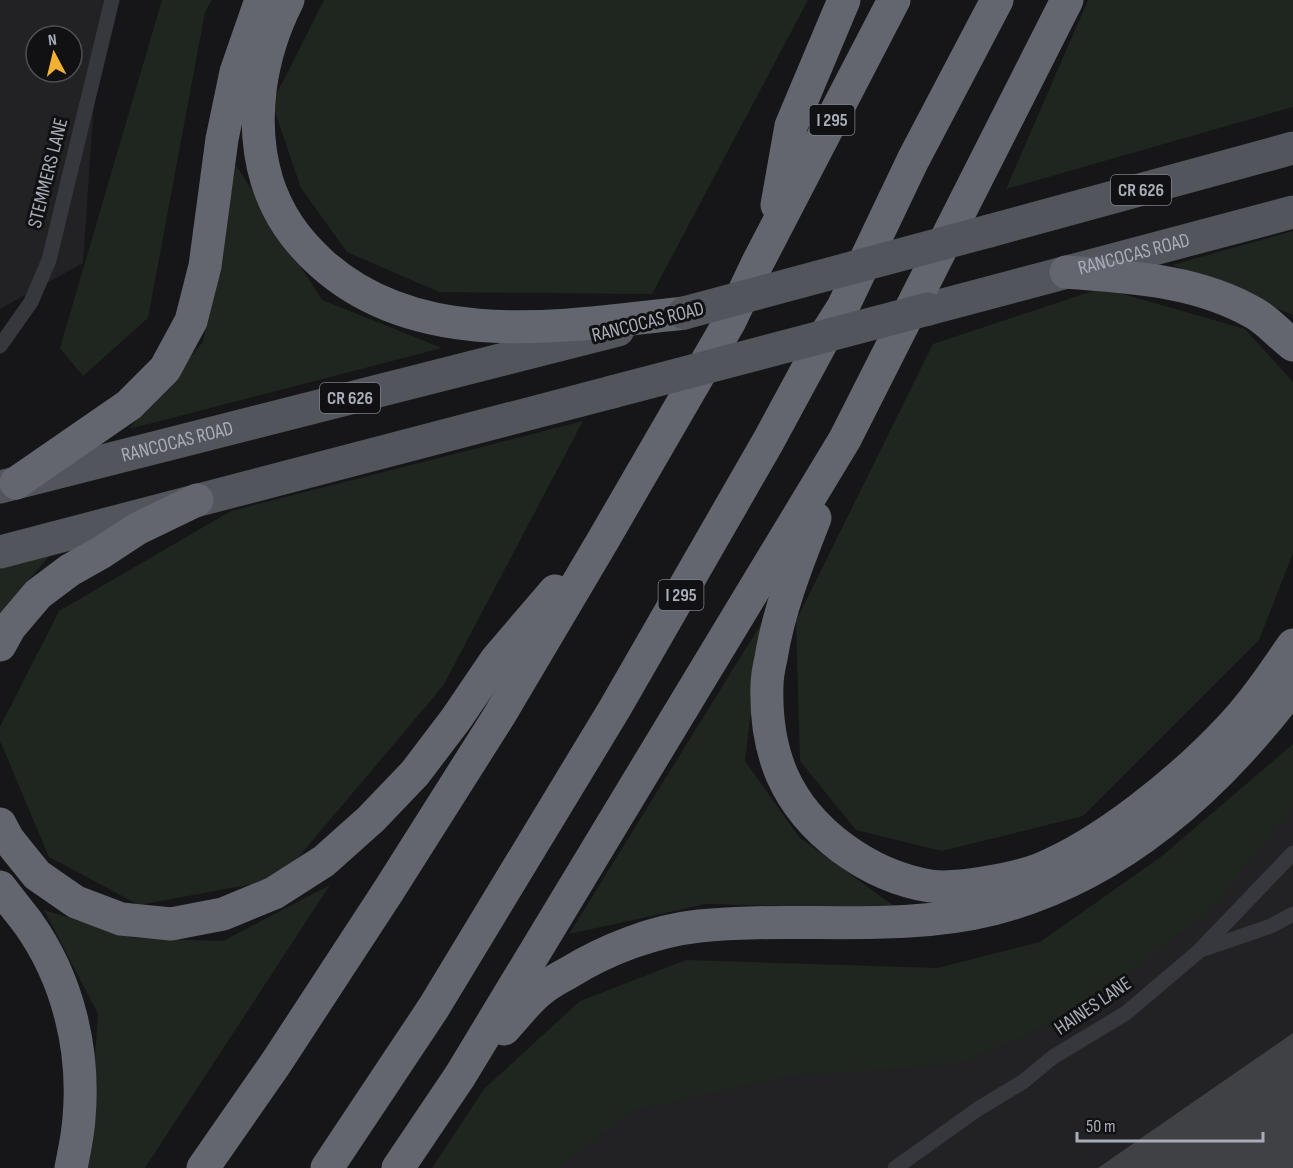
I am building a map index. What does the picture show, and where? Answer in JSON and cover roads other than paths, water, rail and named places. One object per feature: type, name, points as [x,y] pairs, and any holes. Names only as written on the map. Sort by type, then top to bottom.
[{"type":"highway","points":[[8,485],[129,405],[165,369],[191,321],[205,267],[222,139],[236,72],[261,0]]},
{"type":"highway","points":[[288,0],[264,63],[257,110],[260,159],[274,204],[300,244],[337,277],[379,302],[424,317],[472,324],[522,327],[573,325],[684,313]]},
{"type":"highway","points":[[771,239],[791,126],[844,0]]},
{"type":"highway","name":"I 295","points":[[203,1168],[276,1063],[383,900],[499,716],[603,542],[730,321],[894,0]]},
{"type":"highway","name":"I 295","points":[[327,1168],[434,1007],[668,619],[843,307],[913,160],[997,0]]},
{"type":"highway","points":[[398,1168],[460,1076],[845,439],[1067,0]]},
{"type":"highway","points":[[1066,272],[1151,279],[1205,292],[1254,314],[1293,345]]},
{"type":"highway","points":[[845,439],[789,585],[774,636],[767,684],[769,732],[782,775],[807,815],[841,849],[883,873],[931,887],[983,884],[1037,870],[1090,843],[1139,809],[1229,729],[1268,681],[1293,645]]},
{"type":"highway","points":[[0,645],[10,627],[38,594],[70,570],[137,529],[197,500]]},
{"type":"highway","points":[[0,824],[8,839],[38,875],[76,902],[121,919],[171,924],[223,914],[274,893],[324,861],[371,819],[415,773],[456,719],[496,660],[546,600],[603,542]]},
{"type":"highway","points":[[460,1076],[541,990],[589,960],[641,939],[698,926],[757,923],[878,923],[936,918],[991,909],[1045,894],[1096,868],[1144,838],[1190,801],[1233,760],[1293,687]]},
{"type":"highway","points":[[0,887],[29,925],[55,970],[71,1017],[80,1066],[79,1119],[71,1168]]},
{"type":"main road","name":"RANCOCAS ROAD","points":[[8,485],[684,313],[1293,148]]},
{"type":"main road","name":"RANCOCAS ROAD","points":[[0,552],[1293,213]]},
{"type":"lane","name":"STEMMERS LANE","points":[[0,346],[31,302],[49,260],[112,0]]},
{"type":"lane","name":"HAINES LANE","points":[[895,1168],[978,1109],[1024,1081],[1053,1057],[1126,1013],[1198,952],[1293,853]]},
{"type":"lane","points":[[1198,952],[1272,926],[1293,914]]}]
